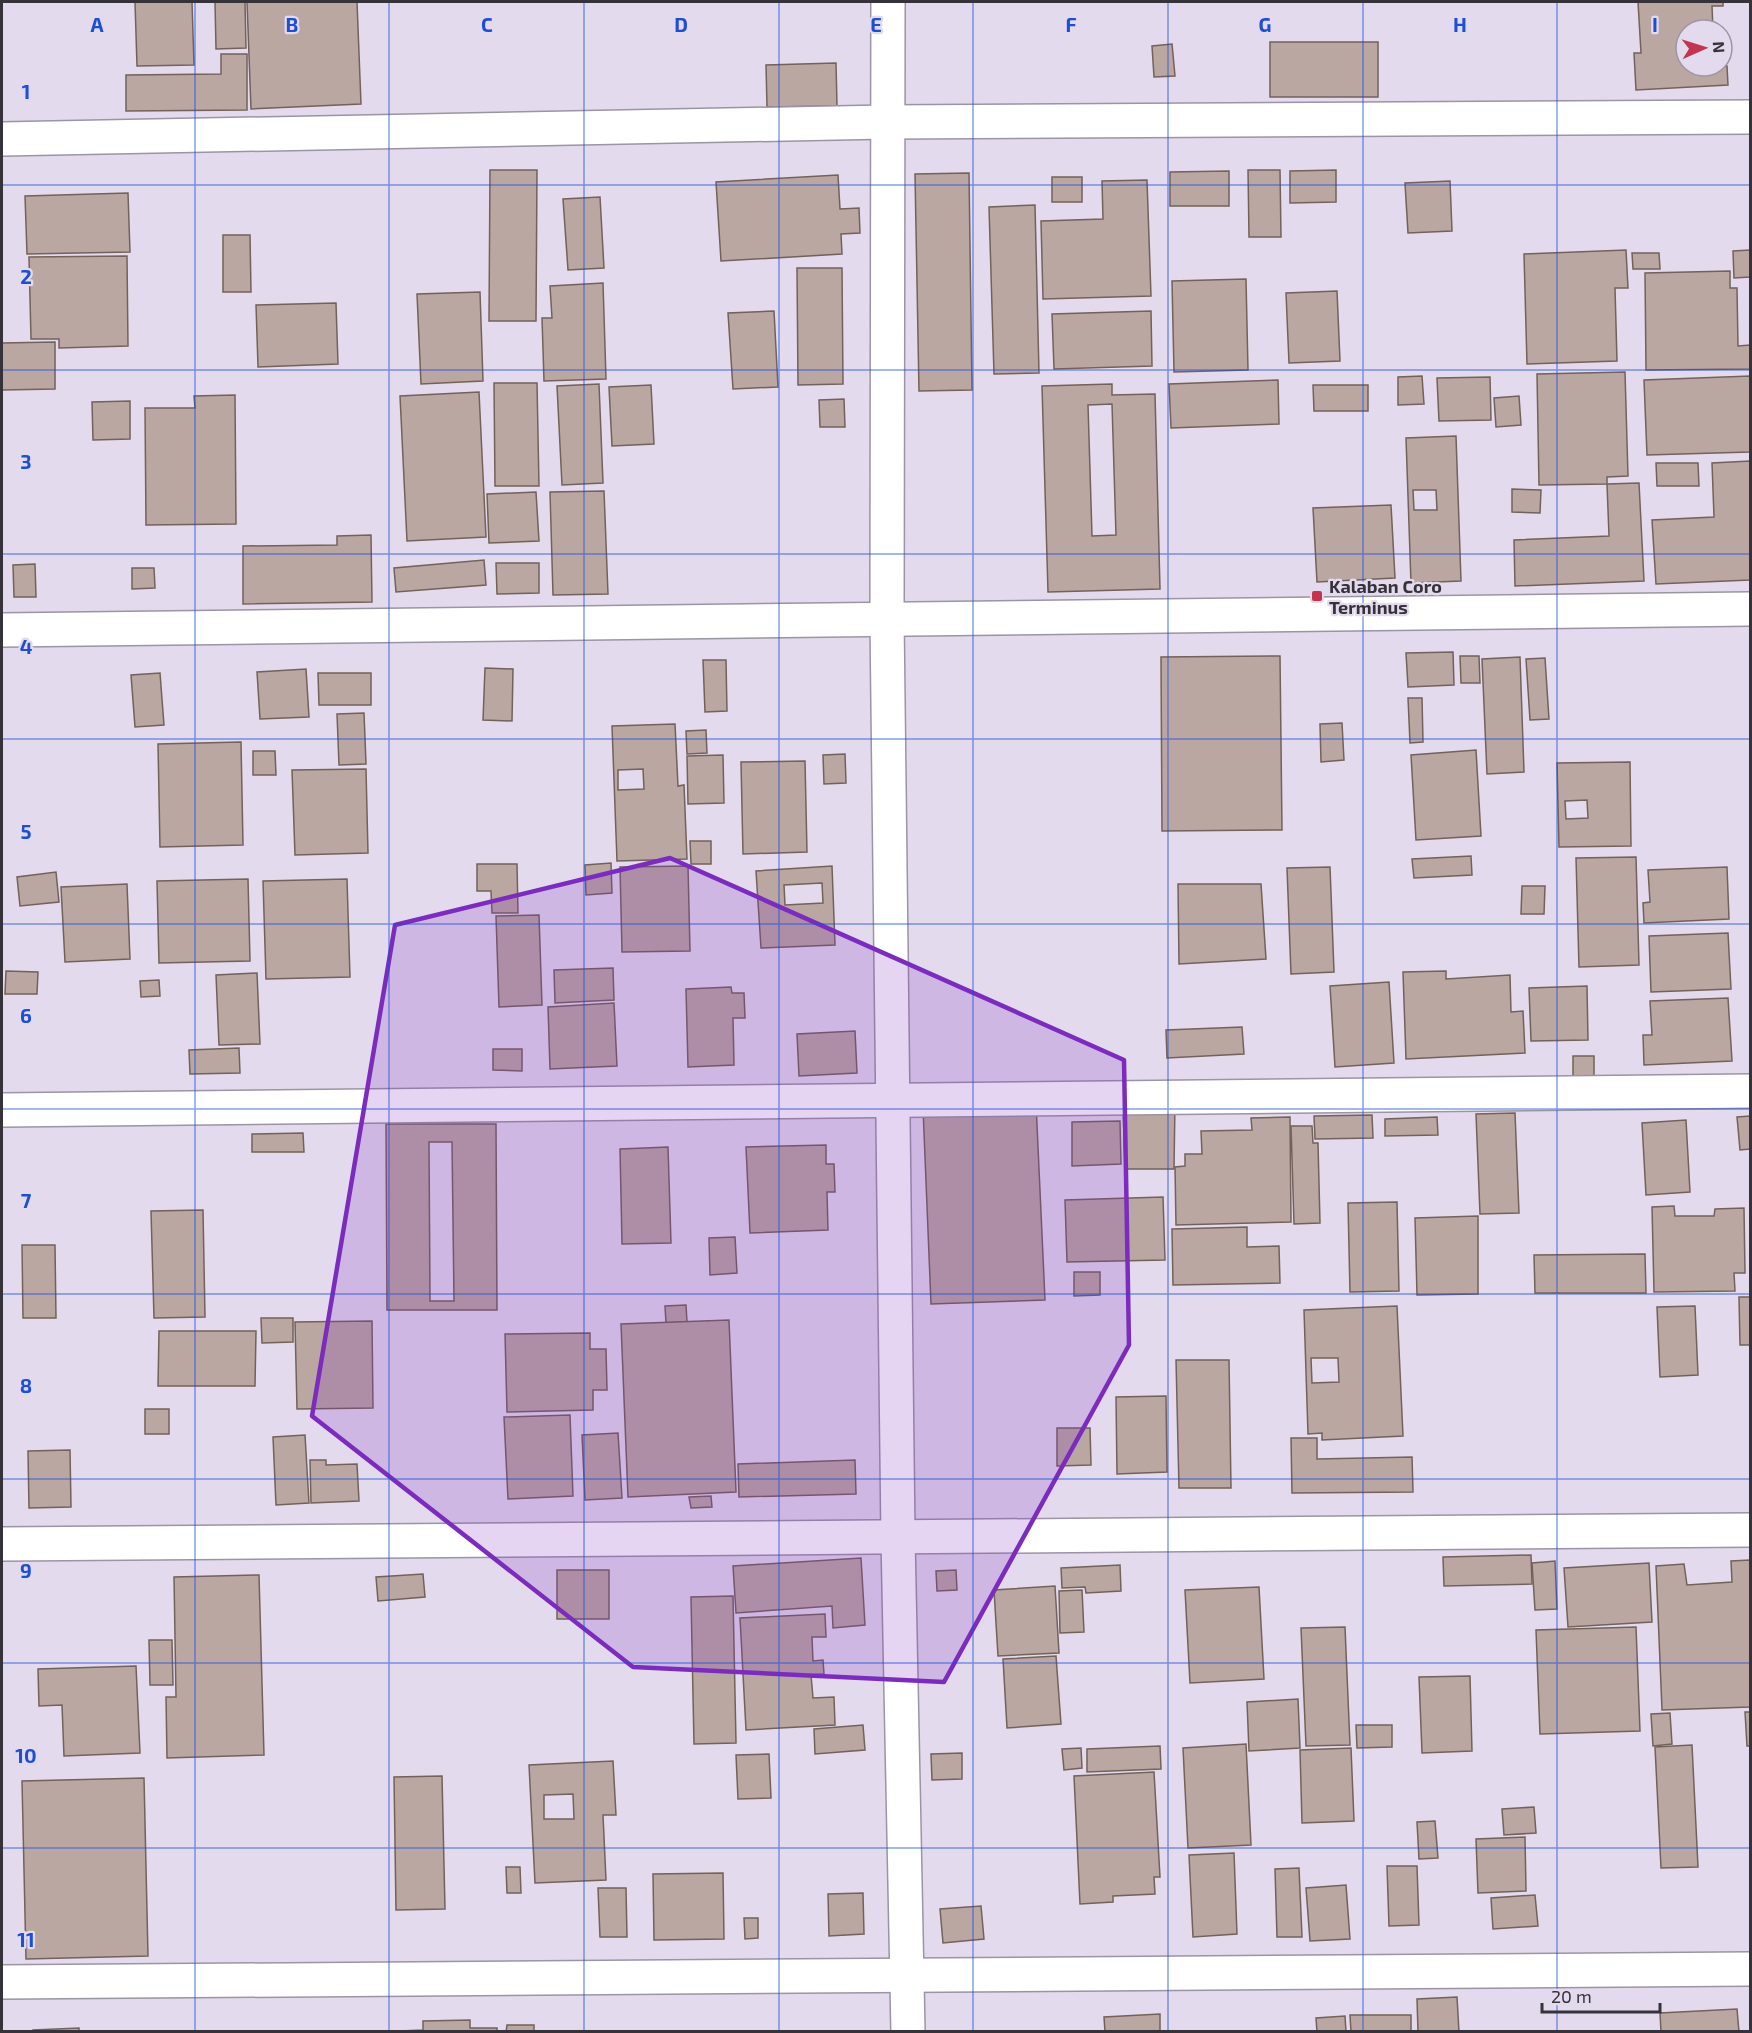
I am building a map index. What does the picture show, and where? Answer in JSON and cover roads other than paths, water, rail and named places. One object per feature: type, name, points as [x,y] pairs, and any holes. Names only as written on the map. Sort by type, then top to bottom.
[{"type":"street","points":[[888,2],[886,122],[887,619],[898,1537],[908,2031]]},
{"type":"street","points":[[2,139],[886,122],[1750,117]]},
{"type":"street","points":[[2,630],[1750,609]]},
{"type":"street","points":[[2,1110],[1750,1091]]},
{"type":"street","points":[[2,1545],[1750,1530]]},
{"type":"street","points":[[2,1982],[1750,1969]]},
{"type":"place","name":"Kalaban Coro Terminus","points":[[1317,596]]}]
